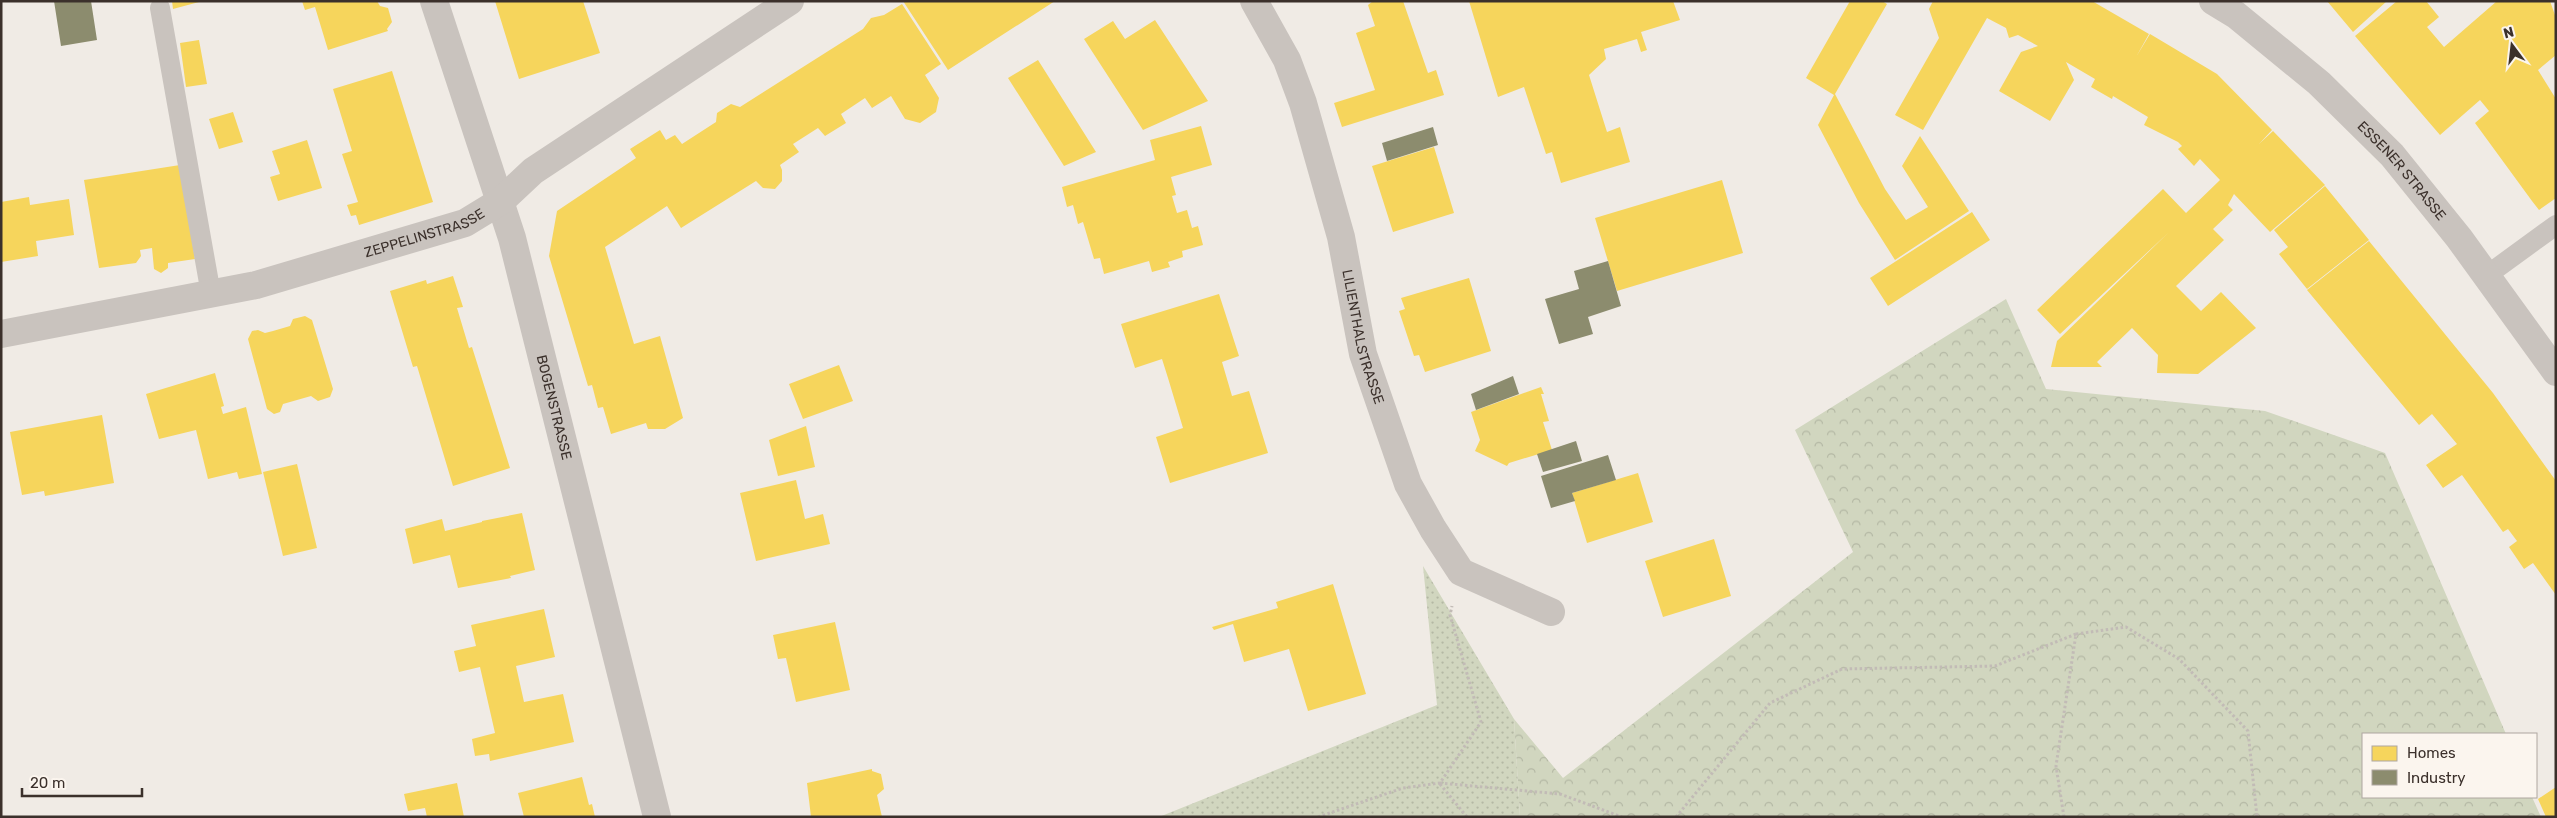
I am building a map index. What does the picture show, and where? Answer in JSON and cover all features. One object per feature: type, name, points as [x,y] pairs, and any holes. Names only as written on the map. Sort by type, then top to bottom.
[{"type":"street","name":"BOGENSTRASSE","points":[[434,1],[501,201],[589,538],[657,817]]},
{"type":"street","name":"ZEPPELINSTRASSE","points":[[1,334],[256,285],[465,223],[501,201],[533,170],[790,1]]},
{"type":"street","name":"LILIENTHALSTRASSE","points":[[1254,1],[1287,60],[1303,103],[1341,237],[1363,354],[1390,437],[1408,484],[1433,529],[1461,572]]},
{"type":"street","name":"ESSENER STRASSE","points":[[2213,1],[2236,16],[2319,84],[2392,155],[2486,276],[2556,372]]},
{"type":"street","points":[[1461,572],[1551,612]]},
{"type":"lane","points":[[160,8],[211,294]]},
{"type":"lane","points":[[2486,276],[2556,226]]},
{"type":"path","points":[[1440,783],[1481,722],[1450,615],[1461,572]]},
{"type":"path","points":[[1676,817],[1770,703],[1842,669],[1995,666],[2076,634],[2126,627],[2179,659],[2248,731],[2256,817]]},
{"type":"path","points":[[2064,817],[2056,766],[2076,634]]},
{"type":"path","points":[[1440,783],[1467,817]]},
{"type":"path","points":[[1318,817],[1403,788],[1440,783],[1560,794],[1622,817]]},
{"type":"green space","points":[[2006,299],[2046,389],[2265,411],[2385,453],[2506,733],[2362,733],[2362,798],[2532,798],[2541,817],[1520,817],[1514,719],[1563,778],[1853,552],[1795,430]]},
{"type":"green space","points":[[1423,566],[1514,719],[1520,817],[1159,817],[1437,705]]},
{"type":"building: Homes","points":[[172,1],[199,1],[199,2],[173,9]]},
{"type":"building: Homes","points":[[302,1],[377,1],[380,6],[388,8],[392,22],[387,29],[388,31],[328,50],[315,7],[305,10]]},
{"type":"building: Homes","points":[[495,1],[583,1],[600,53],[519,79]]},
{"type":"building: Homes","points":[[903,1],[1055,1],[948,70]]},
{"type":"building: Homes","points":[[1373,1],[1403,1],[1428,73],[1436,70],[1444,95],[1342,127],[1334,103],[1375,90],[1356,33],[1375,26],[1368,5]]},
{"type":"building: Homes","points":[[1469,1],[1673,1],[1680,20],[1641,32],[1647,50],[1641,52],[1637,39],[1604,49],[1606,59],[1589,75],[1607,132],[1620,127],[1630,162],[1561,183],[1552,152],[1546,154],[1524,87],[1498,97]]},
{"type":"building: Homes","points":[[1850,1],[1882,1],[1887,4],[1835,94],[1885,189],[1906,220],[1928,207],[1902,166],[1920,136],[1969,211],[1895,260],[1859,203],[1818,125],[1834,95],[1806,78]]},
{"type":"building: Homes","points":[[1933,1],[2092,1],[2149,34],[2136,57],[2150,34],[2217,74],[2272,130],[2259,144],[2273,131],[2325,185],[2270,232],[2234,194],[2228,205],[2233,210],[2213,229],[2224,240],[2176,286],[2201,311],[2221,292],[2256,328],[2198,374],[2157,373],[2158,355],[2132,328],[2097,362],[2102,367],[2051,367],[2057,341],[2168,233],[2060,334],[2037,310],[2163,189],[2186,213],[2220,180],[2200,159],[2194,166],[2178,149],[2182,146],[2178,142],[2144,125],[2148,117],[2113,96],[2112,99],[2091,87],[2095,79],[2066,62],[2074,80],[2050,121],[1999,91],[2021,52],[2038,46],[2018,35],[2009,38],[2006,28],[1987,18],[1923,130],[1895,115],[1939,38],[1929,9]]},
{"type":"building: Homes","points":[[2327,1],[2387,1],[2353,32]]},
{"type":"building: Homes","points":[[2397,1],[2426,1],[2439,17],[2427,27],[2444,47],[2497,1],[2550,1],[2556,18],[2556,55],[2538,70],[2556,99],[2556,198],[2539,210],[2532,201],[2475,123],[2489,111],[2480,100],[2440,135],[2355,36]]},
{"type":"building: Homes","points":[[902,4],[941,64],[925,75],[939,98],[936,112],[920,123],[905,119],[891,96],[872,108],[865,98],[841,114],[846,123],[825,136],[818,128],[793,144],[799,152],[780,165],[782,181],[775,189],[763,188],[756,181],[681,228],[667,206],[605,247],[634,344],[660,336],[683,418],[665,429],[648,429],[646,423],[611,434],[603,407],[598,408],[592,385],[588,386],[549,256],[557,211],[636,158],[630,149],[660,130],[666,140],[675,135],[682,144],[716,122],[717,113],[731,104],[740,107],[863,29],[871,18],[884,15]]},
{"type":"building: Homes","points":[[1155,20],[1208,101],[1143,130],[1084,39],[1113,21],[1125,39]]},
{"type":"building: Homes","points":[[199,40],[207,84],[186,87],[180,43]]},
{"type":"building: Homes","points":[[1038,60],[1096,152],[1064,166],[1008,78]]},
{"type":"building: Homes","points":[[392,71],[433,202],[359,225],[356,215],[351,216],[347,205],[358,202],[342,154],[352,151],[333,89]]},
{"type":"building: Homes","points":[[233,112],[243,142],[219,149],[209,119]]},
{"type":"building: Homes","points":[[1201,126],[1212,165],[1171,177],[1176,195],[1172,196],[1177,213],[1187,210],[1192,228],[1198,226],[1203,245],[1182,251],[1183,257],[1168,262],[1170,267],[1152,272],[1149,261],[1104,274],[1100,258],[1094,259],[1083,222],[1078,224],[1073,205],[1067,207],[1062,187],[1155,160],[1150,140]]},
{"type":"building: Homes","points":[[307,140],[322,188],[278,201],[270,177],[280,174],[272,151]]},
{"type":"building: Homes","points":[[1434,147],[1454,213],[1393,232],[1372,166]]},
{"type":"building: Homes","points":[[180,165],[195,259],[168,263],[168,268],[161,273],[154,269],[152,248],[140,250],[141,256],[136,263],[99,268],[84,180]]},
{"type":"building: Homes","points":[[1722,180],[1743,253],[1617,291],[1595,218]]},
{"type":"building: Homes","points":[[2325,186],[2369,240],[2307,289],[2279,254],[2288,247],[2274,230]]},
{"type":"building: Homes","points":[[29,197],[30,205],[69,199],[74,235],[36,241],[38,256],[1,262],[1,202]]},
{"type":"building: Homes","points":[[1972,212],[1990,240],[1888,306],[1870,278]]},
{"type":"building: Homes","points":[[2369,241],[2493,393],[2556,481],[2556,595],[2533,563],[2524,569],[2509,547],[2517,541],[2508,529],[2503,532],[2462,475],[2443,488],[2426,465],[2457,444],[2432,414],[2419,425],[2307,290]]},
{"type":"building: Homes","points":[[453,276],[463,307],[457,308],[469,348],[472,347],[510,468],[453,486],[417,366],[413,367],[390,291],[426,280],[427,284]]},
{"type":"building: Homes","points":[[1469,278],[1491,351],[1425,372],[1419,355],[1414,356],[1399,311],[1405,309],[1401,298]]},
{"type":"building: Homes","points":[[1219,294],[1239,356],[1222,362],[1232,396],[1249,391],[1268,453],[1170,483],[1156,437],[1183,428],[1168,378],[1162,359],[1135,368],[1121,324]]},
{"type":"building: Homes","points":[[305,316],[312,320],[333,389],[330,397],[318,401],[311,396],[283,404],[280,412],[274,414],[267,409],[248,339],[252,331],[258,330],[265,333],[273,331],[290,326],[293,319]]},
{"type":"building: Homes","points":[[839,365],[853,401],[803,419],[789,384]]},
{"type":"building: Homes","points":[[215,373],[224,406],[221,407],[223,414],[246,407],[262,474],[239,479],[237,472],[208,479],[196,430],[159,439],[146,394]]},
{"type":"building: Homes","points":[[1541,387],[1544,394],[1541,394],[1549,421],[1543,422],[1552,450],[1509,463],[1507,466],[1475,451],[1480,440],[1471,412]]},
{"type":"building: Homes","points":[[102,415],[114,483],[45,496],[44,491],[22,495],[10,432]]},
{"type":"building: Homes","points":[[806,426],[815,467],[778,476],[769,440]]},
{"type":"building: Homes","points":[[297,464],[317,548],[283,556],[263,472]]},
{"type":"building: Homes","points":[[1638,473],[1653,522],[1587,543],[1572,493]]},
{"type":"building: Homes","points":[[796,480],[805,519],[823,514],[830,544],[756,561],[740,493]]},
{"type":"building: Homes","points":[[522,513],[535,570],[510,576],[511,578],[458,588],[450,555],[413,564],[405,529],[442,519],[445,531]]},
{"type":"building: Homes","points":[[1714,539],[1731,596],[1663,617],[1645,561]]},
{"type":"building: Homes","points":[[1333,584],[1366,694],[1308,711],[1289,649],[1244,662],[1233,624],[1214,630],[1212,627],[1278,608],[1276,602]]},
{"type":"building: Homes","points":[[544,609],[555,657],[516,666],[524,702],[563,694],[574,742],[490,761],[489,754],[475,756],[472,739],[495,733],[480,667],[459,672],[454,651],[476,646],[471,625]]},
{"type":"building: Homes","points":[[835,622],[850,690],[796,702],[786,658],[778,659],[773,635]]},
{"type":"building: Homes","points":[[872,769],[872,771],[881,774],[884,789],[877,795],[882,817],[811,817],[807,783]]},
{"type":"building: Homes","points":[[582,777],[589,805],[592,804],[595,817],[524,817],[518,793]]},
{"type":"building: Homes","points":[[457,783],[464,817],[427,817],[425,808],[408,811],[404,794]]},
{"type":"building: Homes","points":[[2556,787],[2556,817],[2546,817],[2538,799]]},
{"type":"building: Industry","points":[[54,1],[91,1],[97,40],[61,46]]},
{"type":"building: Industry","points":[[1433,127],[1438,145],[1387,161],[1382,143]]},
{"type":"building: Industry","points":[[1608,261],[1621,306],[1588,317],[1593,334],[1559,344],[1545,299],[1579,289],[1574,271]]},
{"type":"building: Industry","points":[[1513,376],[1519,394],[1476,410],[1471,394]]},
{"type":"building: Industry","points":[[1576,441],[1582,461],[1543,472],[1537,454]]},
{"type":"building: Industry","points":[[1608,455],[1616,480],[1572,493],[1575,501],[1551,508],[1541,476]]}]
